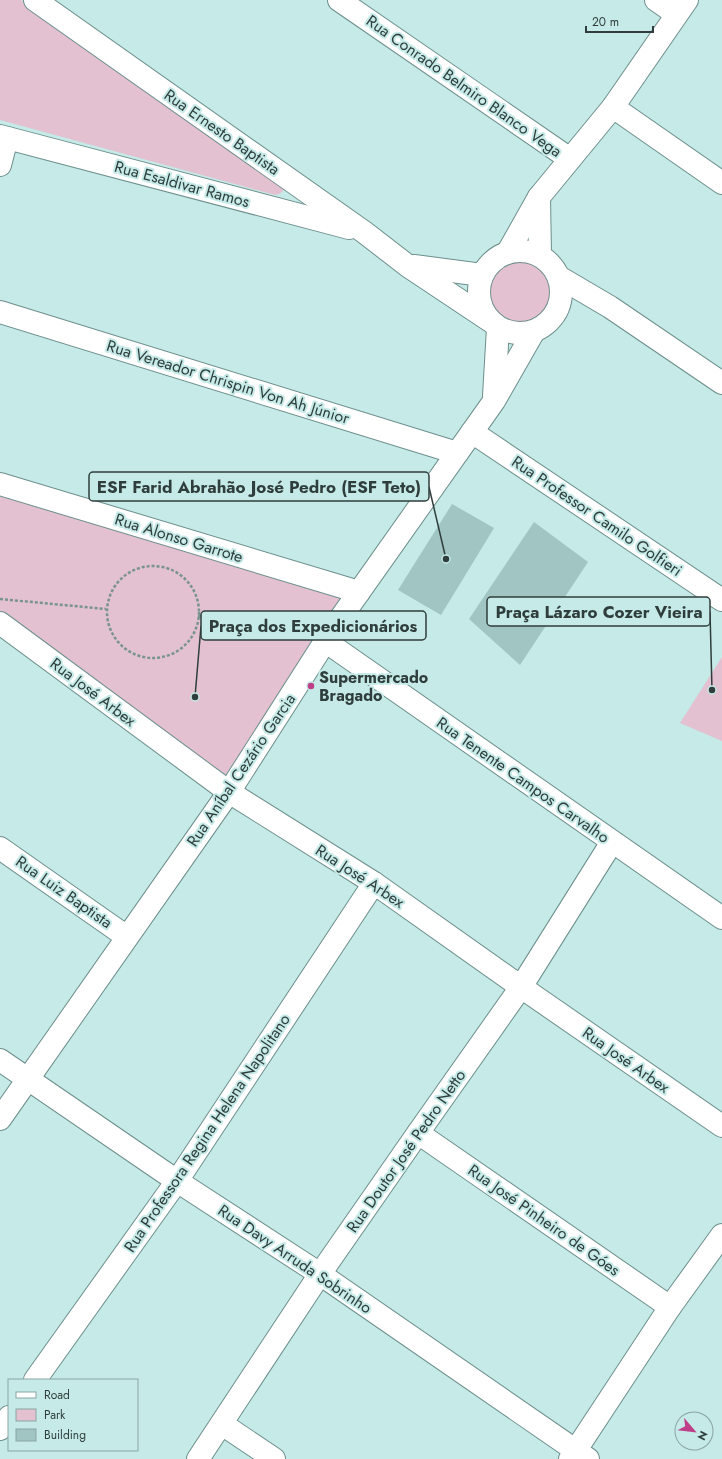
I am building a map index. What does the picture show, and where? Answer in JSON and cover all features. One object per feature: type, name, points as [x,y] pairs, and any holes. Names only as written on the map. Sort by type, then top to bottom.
[{"type":"street","name":"Rua Ernesto Baptista","points":[[35,0],[364,232],[408,266],[494,324]]},
{"type":"street","name":"Rua Conrado Belmiro Blanco Vega","points":[[339,0],[570,159]]},
{"type":"street","points":[[508,252],[539,197],[613,107],[681,7],[656,0]]},
{"type":"street","points":[[613,107],[722,183]]},
{"type":"street","name":"Rua Esaldivar Ramos","points":[[4,137],[364,232]]},
{"type":"street","points":[[0,165],[4,137]]},
{"type":"street","points":[[539,197],[540,255]]},
{"type":"street","points":[[525,250],[540,255],[552,264],[559,277],[562,290],[560,303],[554,316],[545,325],[534,331],[522,334],[509,332],[494,324],[482,310],[479,299],[479,287],[482,275],[488,265],[497,257],[508,252],[525,250]]},
{"type":"street","points":[[408,266],[482,275]]},
{"type":"street","points":[[559,277],[610,307],[722,383]]},
{"type":"street","points":[[560,303],[610,307]]},
{"type":"street","name":"Rua Vereador Chrispin Von Ah Júnior","points":[[0,312],[457,453]]},
{"type":"street","points":[[494,324],[494,401]]},
{"type":"street","name":"Rua Aníbal Cezário Garcia","points":[[0,1119],[229,792],[330,634],[494,401],[534,331]]},
{"type":"street","name":"Rua Professor Camilo Golfieri","points":[[472,432],[722,600]]},
{"type":"street","name":"Rua Alonso Garrote","points":[[0,484],[359,592]]},
{"type":"street","name":"Rua José Arbex","points":[[0,623],[229,792],[374,883],[722,1126]]},
{"type":"street","name":"Rua Tenente Campos Carvalho","points":[[330,634],[612,842],[722,918]]},
{"type":"street","name":"Rua Doutor José Pedro Netto","points":[[198,1459],[320,1274],[521,987],[612,842]]},
{"type":"street","name":"Rua Luiz Baptista","points":[[0,848],[127,937]]},
{"type":"street","name":"Rua Professora Regina Helena Napolitano","points":[[36,1379],[177,1181],[374,883]]},
{"type":"street","name":"Rua Davy Arruda Sobrinho","points":[[0,1060],[177,1181],[320,1274],[578,1456]]},
{"type":"street","name":"Rua José Pinheiro de Góes","points":[[418,1133],[670,1307]]},
{"type":"street","points":[[578,1456],[670,1307],[722,1235]]},
{"type":"street","points":[[0,1430],[8,1418]]},
{"type":"street","points":[[222,1424],[274,1459]]},
{"type":"path","points":[[148,566],[164,567],[182,576],[191,586],[197,598],[199,609],[198,616],[195,632],[188,643],[174,654],[159,658],[143,658],[133,655],[118,644],[113,637],[107,620],[106,609],[108,598],[113,588],[130,571],[148,566]]},
{"type":"path","points":[[0,599],[106,609]]},
{"type":"path","points":[[198,616],[330,634]]},
{"type":"green space","points":[[0,0],[21,0],[283,179],[284,190],[275,195],[0,120]]},
{"type":"green space","points":[[520,262],[532,264],[542,271],[549,281],[551,293],[549,305],[542,315],[532,322],[520,324],[508,322],[498,315],[491,305],[489,293],[491,281],[498,271],[508,264]]},
{"type":"green space","points":[[0,494],[347,594],[225,776],[0,619]]},
{"type":"green space","points":[[722,657],[722,741],[680,723]]},
{"type":"building","points":[[452,504],[494,528],[441,615],[398,590]]},
{"type":"building","points":[[534,522],[588,562],[520,665],[469,619]]},
{"type":"place","name":"ESF Farid Abrahão José Pedro (ESF Teto)","points":[[446,559]]},
{"type":"place","name":"Supermercado Bragado","points":[[311,686]]},
{"type":"place","name":"Praça Lázaro Cozer Vieira","points":[[712,690]]},
{"type":"place","name":"Praça dos Expedicionários","points":[[195,697]]}]
